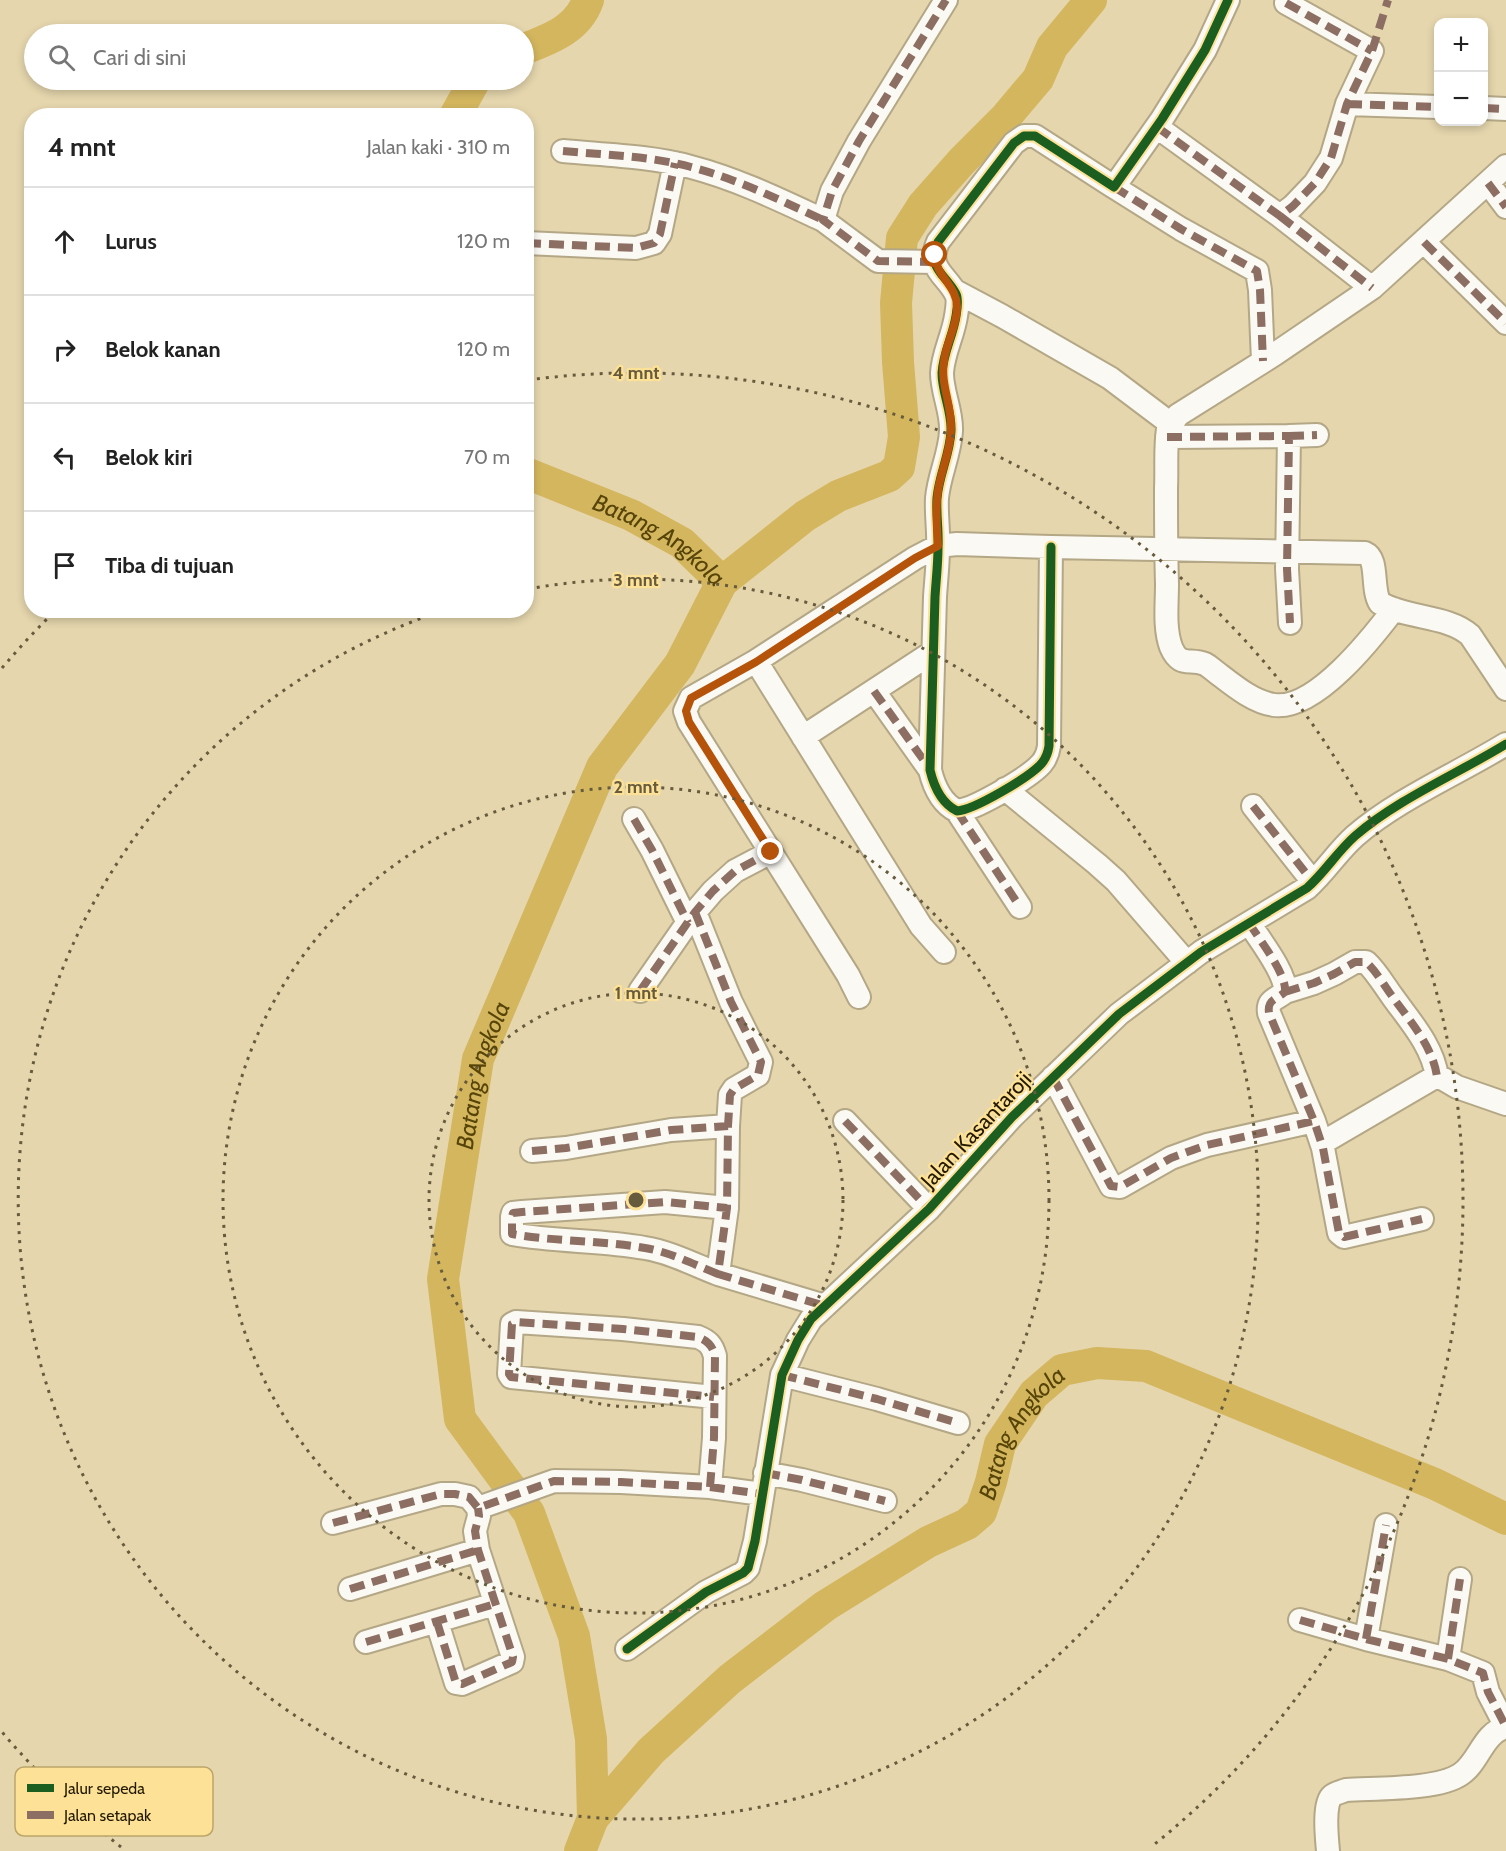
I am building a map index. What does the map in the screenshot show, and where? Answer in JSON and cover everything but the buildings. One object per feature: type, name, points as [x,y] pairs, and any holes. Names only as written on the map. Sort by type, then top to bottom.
[{"type":"street","points":[[823,220],[832,191],[859,141],[946,0]]},
{"type":"street","points":[[1114,187],[1157,127],[1205,50],[1228,0]]},
{"type":"street","points":[[1280,216],[1315,183],[1330,158],[1347,104],[1372,51],[1285,1]]},
{"type":"street","points":[[1347,104],[1434,107]]},
{"type":"street","points":[[1488,108],[1506,109]]},
{"type":"street","points":[[1157,127],[1280,216],[1372,288]]},
{"type":"street","points":[[924,262],[1014,143],[1024,135],[1035,136],[1181,229],[1257,271],[1263,361]]},
{"type":"street","points":[[563,151],[648,159],[692,167],[764,193],[823,220],[873,258],[882,262],[924,262],[942,276],[955,291],[1110,378],[1169,431],[1317,435]]},
{"type":"street","points":[[534,243],[636,248],[654,243],[660,234],[675,163]]},
{"type":"street","points":[[1394,609],[1371,639],[1344,668],[1306,697],[1290,705],[1266,704],[1252,697],[1205,664],[1183,662],[1174,653],[1168,631],[1166,550],[1169,431],[1178,415],[1372,288],[1506,166]]},
{"type":"street","points":[[1488,183],[1506,207]]},
{"type":"street","points":[[1424,242],[1506,323]]},
{"type":"street","points":[[930,770],[938,546],[936,510],[937,494],[950,445],[951,431],[951,419],[942,374],[956,318],[955,291]]},
{"type":"street","points":[[1289,436],[1287,551],[1290,622]]},
{"type":"street","points":[[859,997],[848,975],[689,722],[686,711],[691,698],[756,662],[915,558],[938,546],[957,543],[1368,554],[1372,561],[1377,599],[1383,605],[1450,624],[1466,631],[1506,688]]},
{"type":"street","points":[[957,811],[974,807],[1043,763],[1049,746],[1051,547]]},
{"type":"street","points":[[803,737],[933,652]]},
{"type":"street","points":[[756,662],[921,926],[944,952]]},
{"type":"street","points":[[874,691],[930,770],[936,789],[945,802],[957,811],[1020,907]]},
{"type":"street","name":"Jalan Kasantaroji","points":[[627,1649],[706,1592],[747,1570],[755,1541],[782,1375],[798,1340],[825,1306],[929,1209],[977,1155],[1053,1077],[1119,1014],[1187,963],[1294,897],[1313,882],[1354,837],[1386,813],[1506,744]]},
{"type":"street","points":[[1005,789],[1116,881],[1187,963]]},
{"type":"street","points":[[1253,806],[1313,882]]},
{"type":"street","points":[[634,819],[692,918],[761,1062],[758,1075],[732,1091],[728,1108],[727,1208],[718,1274]]},
{"type":"street","points":[[640,991],[713,891],[735,871],[771,852]]},
{"type":"street","points":[[1249,923],[1280,972],[1285,984],[1285,992]]},
{"type":"street","points":[[1422,1219],[1342,1237],[1339,1233],[1322,1143],[1269,1013],[1268,1007],[1271,1000],[1285,992],[1334,974],[1355,962],[1366,963],[1422,1040],[1436,1065],[1437,1077]]},
{"type":"street","points":[[1053,1077],[1108,1182],[1114,1187],[1120,1187],[1171,1158],[1207,1145],[1314,1121]]},
{"type":"street","points":[[1322,1143],[1437,1077],[1457,1087],[1506,1104]]},
{"type":"street","points":[[845,1121],[929,1209]]},
{"type":"street","points":[[532,1151],[566,1148],[671,1130],[728,1126]]},
{"type":"street","points":[[727,1208],[665,1202],[636,1202],[513,1213],[512,1234],[647,1248],[718,1274],[825,1306]]},
{"type":"street","points":[[710,1486],[714,1438],[715,1356],[708,1342],[698,1337],[622,1329],[516,1322],[512,1324],[509,1374],[511,1377],[714,1397]]},
{"type":"street","points":[[782,1375],[877,1399],[958,1423]]},
{"type":"street","points":[[437,1622],[455,1681],[459,1684],[512,1662],[513,1657],[478,1550],[475,1531],[484,1506],[554,1481],[710,1486],[802,1480],[885,1501]]},
{"type":"street","points":[[333,1523],[448,1493],[469,1497],[484,1506]]},
{"type":"street","points":[[1366,1639],[1386,1525]]},
{"type":"street","points":[[350,1589],[478,1550]]},
{"type":"street","points":[[1448,1659],[1460,1579]]},
{"type":"street","points":[[366,1642],[495,1604]]},
{"type":"street","points":[[1299,1620],[1448,1659],[1483,1673],[1488,1692],[1506,1727],[1495,1732],[1464,1772],[1453,1779],[1436,1784],[1346,1790],[1332,1796],[1328,1800],[1328,1851]]},
{"type":"waterway","name":"Batang Angkola","points":[[534,45],[553,37],[570,26],[588,0]]},
{"type":"waterway","name":"Batang Angkola","points":[[593,1818],[591,1739],[574,1636],[529,1513],[460,1419],[443,1279],[478,1059],[602,767],[680,664],[722,582],[805,516],[838,496],[889,476],[899,467],[904,437],[896,303],[902,238],[923,205],[1005,118],[1038,79],[1052,47],[1091,0]]},
{"type":"waterway","name":"Batang Angkola","points":[[459,108],[469,90]]},
{"type":"waterway","name":"Batang Angkola","points":[[534,476],[631,515],[682,543],[722,582]]},
{"type":"waterway","name":"Batang Angkola","points":[[580,1851],[593,1818],[651,1751],[730,1679],[825,1606],[928,1542],[967,1524],[981,1512],[1000,1444],[1034,1394],[1062,1370],[1097,1363],[1146,1366],[1435,1484],[1506,1519]]},
{"type":"marked path","points":[[935,262],[878,261],[823,220],[832,191],[859,141],[946,0]]},
{"type":"marked path","points":[[1157,127],[1280,216],[1315,183],[1331,158],[1347,104],[1372,51],[1388,0]]},
{"type":"marked path","points":[[1286,3],[1372,51]]},
{"type":"marked path","points":[[1347,104],[1434,107]]},
{"type":"marked path","points":[[1488,108],[1506,109]]},
{"type":"marked path","points":[[563,151],[644,158],[691,167],[742,184],[823,220]]},
{"type":"marked path","points":[[534,243],[636,248],[654,243],[660,234],[675,163]]},
{"type":"marked path","points":[[1488,183],[1506,207]]},
{"type":"marked path","points":[[1114,187],[1181,229],[1257,271],[1263,361]]},
{"type":"marked path","points":[[1280,216],[1372,288]]},
{"type":"marked path","points":[[1424,242],[1506,323]]},
{"type":"marked path","points":[[1289,436],[1317,435]]},
{"type":"marked path","points":[[1167,437],[1289,436],[1287,569],[1290,623]]},
{"type":"marked path","points":[[874,691],[930,769]]},
{"type":"marked path","points":[[1253,806],[1313,882]]},
{"type":"marked path","points":[[957,811],[1020,907]]},
{"type":"marked path","points":[[634,819],[688,923]]},
{"type":"marked path","points":[[640,991],[695,912],[713,891],[735,871],[771,852]]},
{"type":"marked path","points":[[695,912],[731,1002],[761,1062],[758,1075],[734,1089],[730,1095],[727,1208],[718,1274],[825,1306]]},
{"type":"marked path","points":[[1249,923],[1282,976],[1285,992],[1271,1002],[1269,1013],[1314,1121]]},
{"type":"marked path","points":[[1285,992],[1314,983],[1355,962],[1366,962],[1419,1034],[1431,1055],[1437,1077]]},
{"type":"marked path","points":[[1053,1077],[1111,1186],[1120,1187],[1171,1158],[1207,1145],[1314,1121],[1323,1148],[1339,1233],[1344,1237],[1422,1219]]},
{"type":"marked path","points":[[845,1121],[929,1209]]},
{"type":"marked path","points":[[532,1151],[566,1148],[671,1130],[728,1126]]},
{"type":"marked path","points":[[718,1274],[673,1256],[645,1248],[512,1234],[512,1217],[513,1213],[522,1212],[665,1202],[727,1208]]},
{"type":"marked path","points":[[710,1487],[714,1438],[715,1356],[707,1342],[698,1337],[623,1329],[516,1322],[512,1324],[509,1374],[511,1377],[714,1397]]},
{"type":"marked path","points":[[782,1375],[877,1399],[958,1423]]},
{"type":"marked path","points":[[765,1473],[885,1501]]},
{"type":"marked path","points":[[333,1523],[441,1494],[469,1497],[478,1508],[554,1481],[710,1487],[762,1494],[761,1500]]},
{"type":"marked path","points":[[437,1622],[456,1683],[462,1684],[512,1662],[513,1657],[478,1550],[475,1531],[479,1516],[478,1508]]},
{"type":"marked path","points":[[1366,1639],[1386,1525]]},
{"type":"marked path","points":[[350,1589],[478,1550]]},
{"type":"marked path","points":[[1448,1659],[1460,1579]]},
{"type":"marked path","points":[[366,1642],[495,1604]]},
{"type":"marked path","points":[[1300,1620],[1448,1659],[1483,1673],[1488,1692],[1506,1727]]},
{"type":"cycle path","points":[[1051,547],[1049,746],[1047,753],[1036,769],[1014,784],[976,805],[957,811],[951,808],[939,794],[930,770],[938,554],[937,498],[951,431],[942,373],[958,302],[952,287],[936,265],[934,259],[938,242],[1014,143],[1024,136],[1035,136],[1114,187],[1162,119],[1205,50],[1228,0]]},
{"type":"cycle path","points":[[627,1649],[706,1592],[743,1573],[748,1568],[755,1541],[782,1375],[798,1340],[811,1319],[929,1209],[1012,1117],[1119,1014],[1201,952],[1307,888],[1355,836],[1390,810],[1506,744]]},
{"type":"route","points":[[771,852],[689,722],[686,707],[691,698],[756,662],[915,558],[938,546],[937,494],[950,445],[951,431],[949,406],[942,374],[943,362],[956,318],[957,297],[955,291],[942,276],[935,262],[935,255]]}]
